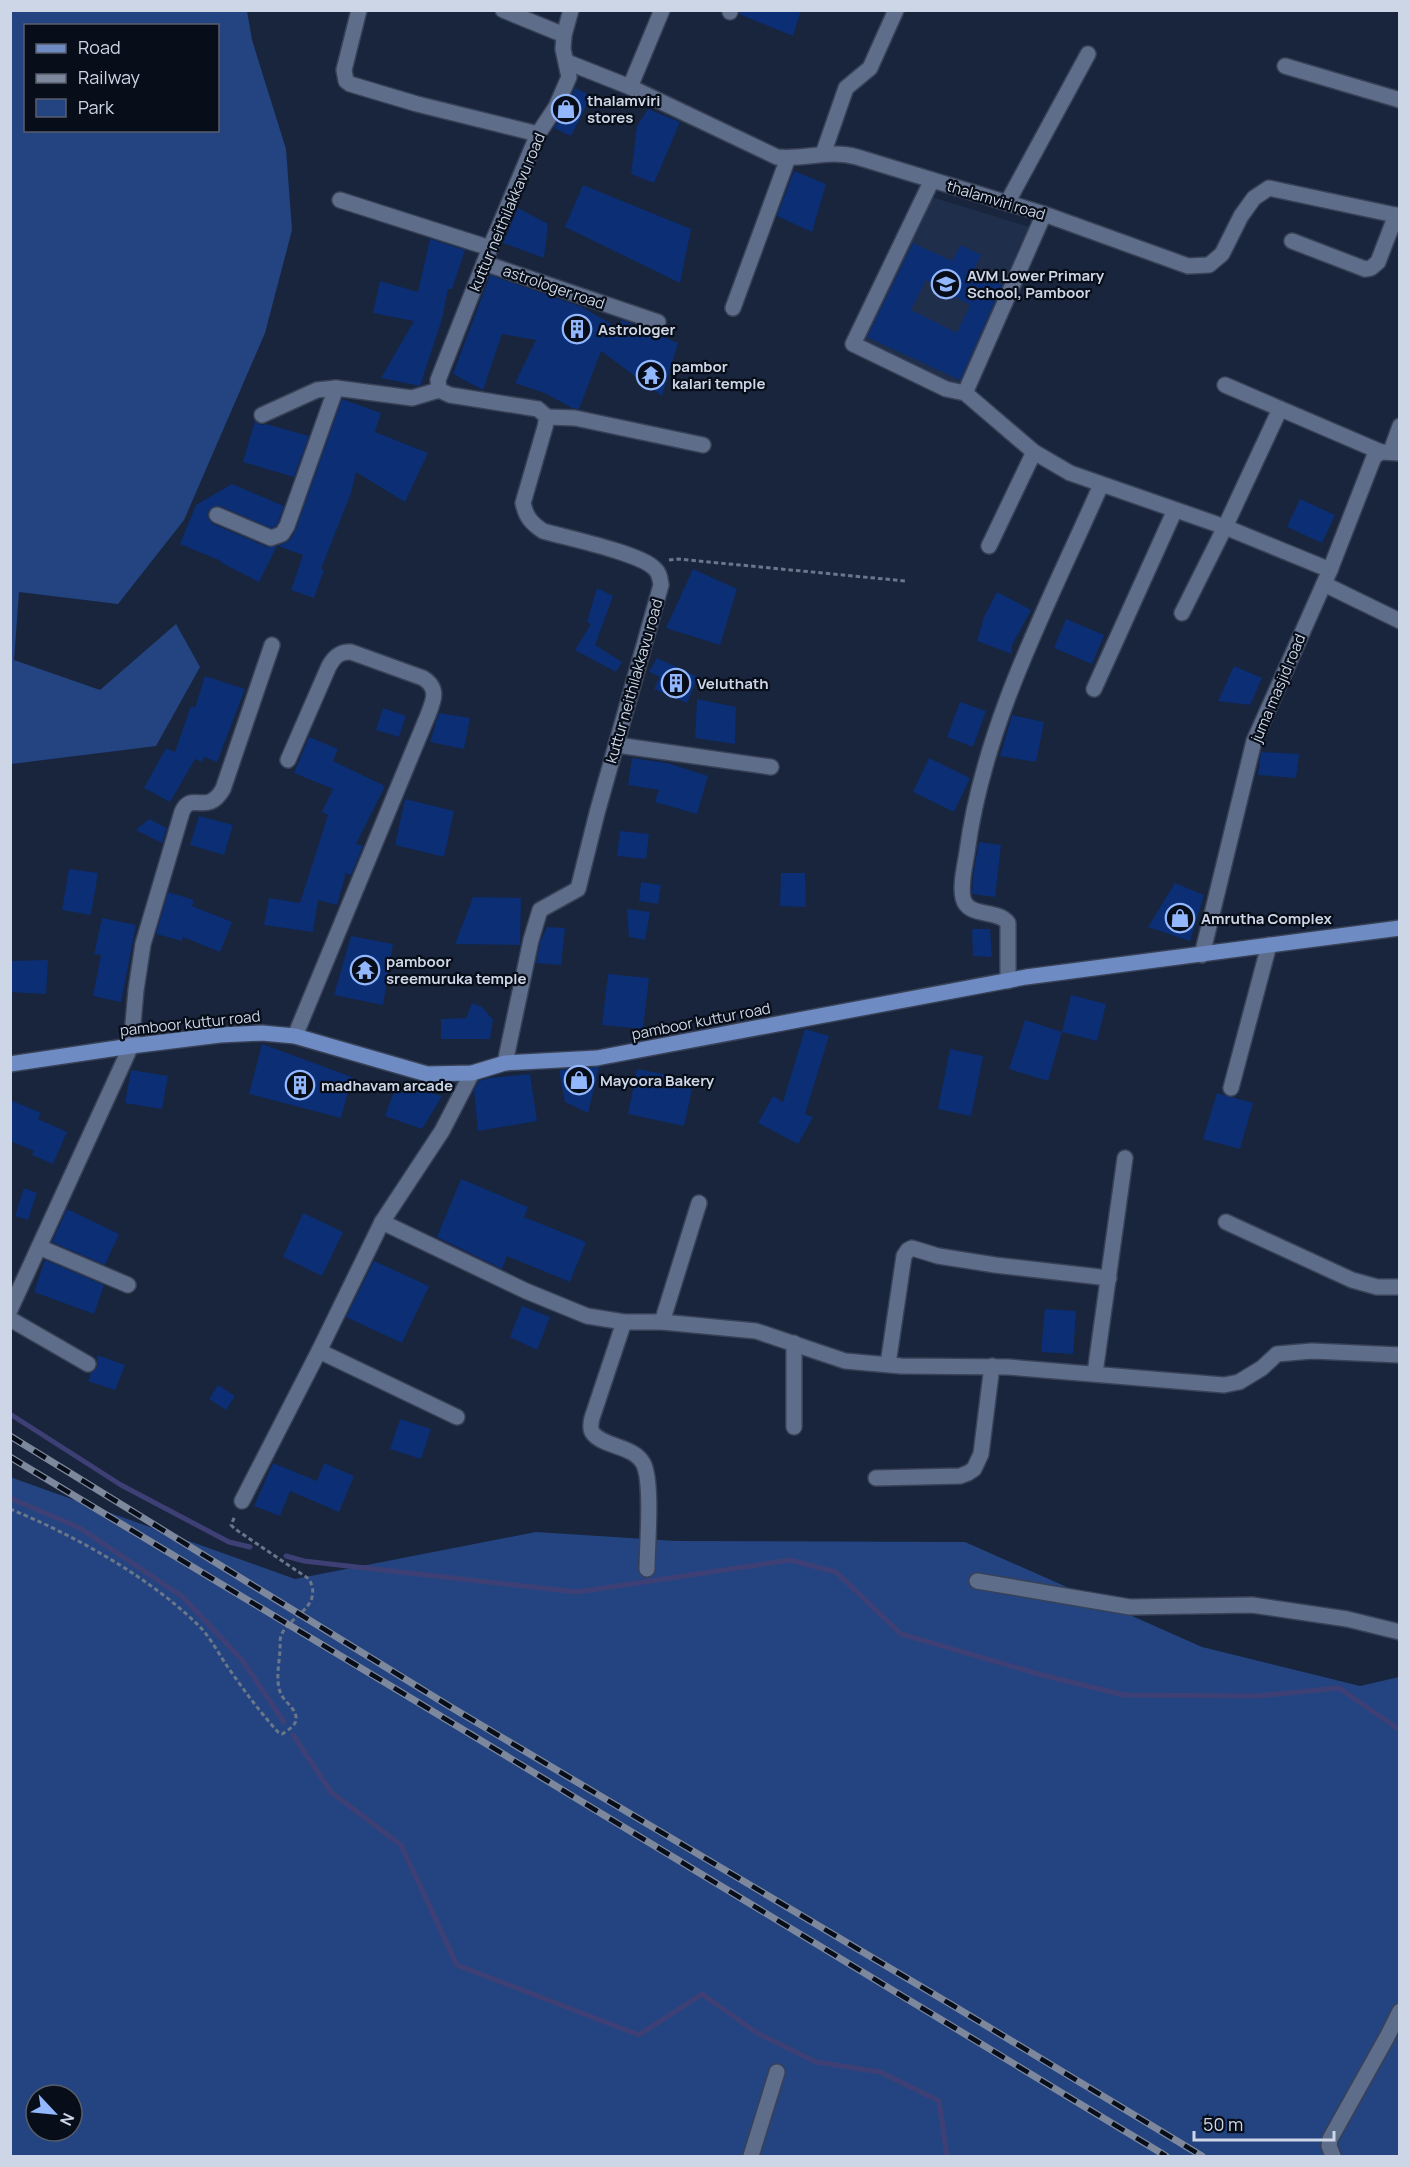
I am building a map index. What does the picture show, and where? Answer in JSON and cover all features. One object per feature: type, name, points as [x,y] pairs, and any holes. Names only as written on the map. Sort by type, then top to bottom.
[{"type":"main road","name":"pamboor kuttur road","points":[[10,1064],[131,1046],[251,1033],[295,1036],[427,1074],[472,1073],[505,1063],[597,1058],[1008,981],[1400,928]]},
{"type":"street","points":[[359,10],[344,70],[346,81],[350,84],[417,104],[538,134]]},
{"type":"street","points":[[503,10],[564,35]]},
{"type":"street","name":"kuttur neithilakkavu road","points":[[439,390],[438,380],[490,248],[538,134],[556,107],[569,77],[563,49],[564,35],[572,10]]},
{"type":"street","points":[[630,87],[662,10]]},
{"type":"street","points":[[823,154],[846,88],[870,68],[896,10]]},
{"type":"street","points":[[1007,203],[1088,54]]},
{"type":"street","name":"thalamviri road","points":[[567,62],[630,87],[777,157],[842,153],[1044,214],[1188,266],[1209,265],[1222,254],[1241,216],[1254,198],[1269,188],[1398,216]]},
{"type":"street","points":[[1285,66],[1400,100]]},
{"type":"street","points":[[733,308],[788,158]]},
{"type":"street","points":[[932,180],[853,344],[946,389],[965,393],[1034,452],[1062,469],[1101,485],[1225,527],[1327,577],[1400,621]]},
{"type":"street","points":[[340,200],[490,248]]},
{"type":"street","points":[[965,393],[1044,214]]},
{"type":"street","points":[[1292,241],[1365,269],[1371,268],[1378,262],[1398,216]]},
{"type":"street","name":"astrologer road","points":[[484,263],[658,322]]},
{"type":"street","points":[[1225,386],[1391,452]]},
{"type":"street","points":[[217,515],[271,538],[282,534],[287,526],[336,388]]},
{"type":"street","points":[[262,415],[317,390],[336,388],[412,398],[439,390],[450,395],[538,409],[547,417],[574,418],[703,446]]},
{"type":"street","points":[[1182,613],[1280,409]]},
{"type":"street","points":[[547,417],[523,503],[532,524],[543,531],[635,557],[655,568]]},
{"type":"street","name":"juma masjid road","points":[[1202,955],[1254,741],[1327,577],[1374,457],[1391,452],[1400,426]]},
{"type":"street","points":[[989,546],[1034,452]]},
{"type":"street","points":[[1008,981],[1008,923],[999,916],[976,911],[963,899],[962,887],[970,832],[981,779],[1005,703],[1101,485]]},
{"type":"street","points":[[1094,689],[1175,510]]},
{"type":"street","name":"kuttur neithilakkavu road","points":[[505,1063],[528,951],[540,910],[578,889],[661,585],[655,568]]},
{"type":"street","points":[[10,1310],[131,1046],[143,944],[182,812],[189,802],[213,802],[223,789],[272,645]]},
{"type":"street","points":[[288,760],[329,666],[334,658],[345,651],[423,678],[432,685],[435,691],[431,707],[295,1036]]},
{"type":"street","points":[[617,745],[771,767]]},
{"type":"street","points":[[1231,1088],[1269,945]]},
{"type":"street","points":[[242,1501],[382,1222],[442,1131],[472,1073]]},
{"type":"street","points":[[1095,1373],[1125,1158]]},
{"type":"street","points":[[662,1322],[699,1203]]},
{"type":"street","points":[[382,1222],[526,1292],[587,1316],[624,1322],[662,1322],[756,1331],[846,1361],[888,1365],[992,1366],[1224,1385],[1239,1382],[1262,1368],[1277,1354],[1312,1351],[1400,1355]]},
{"type":"street","points":[[1226,1222],[1352,1280],[1377,1287],[1400,1287]]},
{"type":"street","points":[[39,1247],[128,1285]]},
{"type":"street","points":[[888,1365],[904,1256],[912,1248],[938,1256],[995,1266],[1109,1278]]},
{"type":"street","points":[[10,1319],[88,1364]]},
{"type":"street","points":[[624,1322],[591,1426],[592,1432],[600,1438],[632,1452],[644,1464],[648,1480],[646,1569]]},
{"type":"street","points":[[794,1343],[794,1427]]},
{"type":"street","points":[[319,1351],[457,1417]]},
{"type":"street","points":[[876,1478],[960,1476],[974,1469],[981,1454],[992,1366]]},
{"type":"street","points":[[977,1581],[1130,1607],[1252,1605],[1347,1619],[1400,1632]]},
{"type":"street","points":[[1333,2157],[1329,2146],[1330,2139],[1400,2011]]},
{"type":"street","points":[[751,2157],[777,2072]]},
{"type":"path","points":[[655,568],[678,559],[904,581]]},
{"type":"path","points":[[10,1509],[36,1520],[115,1563],[172,1601],[203,1630],[258,1710],[282,1734],[297,1719],[281,1695],[278,1684],[281,1635],[308,1606],[313,1588],[309,1579],[232,1527],[242,1501]]},
{"type":"shaded area","name":"AVM Lower Primary School, Pamboor","points":[[922,194],[1039,230],[962,392],[853,338]]},
{"type":"green space","points":[[10,11],[247,11],[252,40],[286,149],[292,230],[265,333],[184,520],[118,604],[19,592],[14,660],[100,690],[176,624],[200,667],[156,746],[11,764]]},
{"type":"green space","points":[[10,1477],[295,1579],[536,1532],[676,1541],[965,1542],[1202,1647],[1360,1686],[1399,1677],[1399,2156],[11,2156]]},
{"type":"building","points":[[740,10],[801,10],[793,36],[739,14]]},
{"type":"building","points":[[575,88],[591,96],[571,136],[554,128],[565,111]]},
{"type":"building","points":[[648,109],[680,122],[654,183],[631,174],[637,126]]},
{"type":"building","points":[[794,171],[826,184],[812,232],[777,216]]},
{"type":"building","points":[[583,185],[691,229],[680,283],[565,227]]},
{"type":"building","points":[[518,208],[548,224],[544,258],[503,243]]},
{"type":"building","points":[[430,239],[465,250],[452,289],[448,289],[442,319],[420,386],[381,378],[414,321],[373,313],[380,281],[418,292]]},
{"type":"building","name":"AVM Lower Primary School, Pamboor","points":[[913,243],[952,261],[961,245],[981,255],[973,271],[1002,285],[960,380],[867,337]],"holes":[[[926,280],[970,305],[957,333],[911,310]]]},
{"type":"building","points":[[490,275],[582,307],[618,328],[622,320],[678,343],[662,396],[601,351],[579,409],[572,408],[547,394],[515,383],[536,340],[502,334],[483,390],[453,374]]},
{"type":"building","points":[[342,399],[381,413],[375,432],[428,453],[405,502],[356,472],[351,493],[321,569],[324,570],[314,598],[291,590],[303,555],[278,546],[290,540],[296,529]]},
{"type":"building","points":[[255,421],[260,425],[266,424],[309,436],[294,477],[243,462]]},
{"type":"building","points":[[232,484],[284,506],[276,526],[271,528],[220,506],[212,507],[208,512],[209,520],[213,524],[267,547],[277,546],[259,582],[221,561],[180,544],[196,505]]},
{"type":"building","points":[[1300,499],[1335,515],[1322,543],[1287,527]]},
{"type":"building","points":[[693,569],[737,589],[720,645],[666,628]]},
{"type":"building","points":[[597,588],[613,596],[595,645],[622,662],[616,672],[575,650],[591,624],[587,622]]},
{"type":"building","points":[[997,592],[1031,610],[1012,645],[1012,654],[977,641],[984,617]]},
{"type":"building","points":[[1066,619],[1104,635],[1092,664],[1054,648]]},
{"type":"building","name":"Veluthath","points":[[657,658],[698,677],[687,703],[654,689],[660,677],[649,672]]},
{"type":"building","points":[[1234,666],[1262,678],[1250,705],[1218,701]]},
{"type":"building","points":[[205,676],[245,689],[217,762],[204,757],[202,762],[195,759],[170,802],[144,788],[166,748],[175,752],[191,706],[195,708]]},
{"type":"building","points":[[697,699],[736,707],[735,744],[695,738]]},
{"type":"building","points":[[960,702],[986,711],[973,747],[947,737]]},
{"type":"building","points":[[383,708],[406,716],[399,737],[376,730]]},
{"type":"building","points":[[439,713],[470,718],[464,749],[430,742]]},
{"type":"building","points":[[1012,715],[1044,722],[1036,762],[1000,756]]},
{"type":"building","points":[[309,737],[338,749],[333,761],[385,786],[356,844],[363,846],[351,875],[346,873],[337,905],[318,900],[313,932],[264,925],[269,898],[300,903],[328,815],[322,812],[333,789],[294,773]]},
{"type":"building","points":[[1261,752],[1299,754],[1296,778],[1258,775]]},
{"type":"building","points":[[632,758],[667,763],[708,776],[697,814],[655,802],[659,790],[628,785]]},
{"type":"building","points":[[929,758],[970,778],[954,812],[913,792]]},
{"type":"building","points":[[405,799],[454,811],[444,857],[395,845]]},
{"type":"building","points":[[199,816],[233,825],[224,855],[190,845]]},
{"type":"building","points":[[149,819],[167,828],[162,843],[136,830]]},
{"type":"building","points":[[620,831],[649,834],[646,859],[617,856]]},
{"type":"building","points":[[979,842],[1001,845],[995,897],[972,894]]},
{"type":"building","points":[[69,869],[98,873],[91,915],[62,910]]},
{"type":"building","points":[[781,873],[805,873],[806,907],[780,906]]},
{"type":"building","points":[[641,882],[661,885],[658,904],[639,901]]},
{"type":"building","points":[[1175,883],[1204,895],[1190,941],[1148,927]]},
{"type":"building","points":[[168,892],[194,900],[192,906],[232,922],[220,952],[183,937],[182,941],[156,934]]},
{"type":"building","points":[[473,897],[521,898],[520,945],[455,944]]},
{"type":"building","points":[[627,909],[650,912],[645,940],[629,937]]},
{"type":"building","points":[[102,918],[136,925],[121,1002],[93,996],[101,955],[94,954]]},
{"type":"building","points":[[547,927],[565,928],[561,965],[536,963],[540,942]]},
{"type":"building","points":[[972,929],[990,929],[992,957],[973,956]]},
{"type":"building","name":"pamboor sreemuruka temple","points":[[351,936],[393,944],[383,1005],[334,995]]},
{"type":"building","points":[[48,960],[46,994],[10,992],[10,961]]},
{"type":"building","points":[[608,974],[649,978],[643,1029],[602,1025]]},
{"type":"building","points":[[1071,995],[1106,1004],[1097,1041],[1062,1032]]},
{"type":"building","points":[[472,1003],[482,1007],[493,1020],[490,1039],[441,1039],[441,1019],[466,1018]]},
{"type":"building","points":[[1025,1020],[1062,1032],[1048,1081],[1009,1069]]},
{"type":"building","points":[[805,1029],[829,1036],[805,1114],[813,1117],[798,1144],[758,1123],[773,1096],[783,1102]]},
{"type":"building","name":"madhavam arcade","points":[[262,1044],[352,1077],[341,1118],[249,1094]]},
{"type":"building","points":[[950,1049],[983,1056],[971,1116],[938,1109]]},
{"type":"building","name":"Mayoora Bakery","points":[[599,1067],[588,1113],[565,1102],[559,1070]]},
{"type":"building","points":[[637,1069],[694,1080],[684,1126],[628,1114]]},
{"type":"building","points":[[131,1070],[168,1076],[162,1109],[125,1103]]},
{"type":"building","points":[[530,1074],[537,1121],[478,1131],[474,1090],[479,1081]]},
{"type":"building","points":[[397,1083],[442,1096],[422,1129],[385,1116]]},
{"type":"building","points":[[1217,1093],[1253,1103],[1240,1149],[1203,1139]]},
{"type":"building","points":[[10,1100],[41,1113],[38,1119],[67,1132],[53,1164],[32,1155],[34,1151],[10,1141]]},
{"type":"building","points":[[461,1179],[528,1207],[524,1217],[586,1242],[570,1282],[507,1256],[502,1269],[437,1237]]},
{"type":"building","points":[[24,1188],[37,1193],[28,1220],[15,1216]]},
{"type":"building","points":[[67,1209],[119,1234],[105,1265],[52,1242]]},
{"type":"building","points":[[303,1213],[343,1232],[322,1276],[283,1257]]},
{"type":"building","points":[[45,1260],[104,1285],[94,1314],[34,1292]]},
{"type":"building","points":[[374,1261],[429,1286],[402,1343],[346,1317]]},
{"type":"building","points":[[522,1306],[550,1317],[537,1350],[510,1337]]},
{"type":"building","points":[[1045,1309],[1076,1311],[1073,1354],[1041,1352]]},
{"type":"building","points":[[97,1355],[125,1365],[115,1390],[88,1381],[91,1373],[97,1368]]},
{"type":"building","points":[[218,1385],[235,1396],[226,1410],[209,1399]]},
{"type":"building","points":[[400,1419],[431,1429],[421,1459],[390,1449]]},
{"type":"building","points":[[273,1463],[317,1481],[324,1463],[354,1476],[339,1512],[290,1491],[280,1516],[254,1506]]},
{"type":"waterway","points":[[10,1414],[121,1485],[229,1542],[250,1547]]},
{"type":"waterway","points":[[10,1498],[80,1528],[183,1597],[242,1660],[284,1722]]},
{"type":"waterway","points":[[286,1556],[304,1561],[577,1592],[790,1560],[836,1572],[901,1634],[1042,1675],[1124,1695],[1256,1696],[1339,1688],[1400,1730]]},
{"type":"waterway","points":[[293,1735],[331,1792],[401,1845],[457,1965],[639,2035],[702,1994],[757,2033],[816,2062],[880,2072],[939,2101],[947,2156]]},
{"type":"railway","points":[[10,1436],[449,1706],[1202,2156]]},
{"type":"railway","points":[[10,1457],[1166,2156]]},
{"type":"place","name":"thalamviri stores","points":[[566,109]]},
{"type":"place","name":"AVM Lower Primary School, Pamboor","points":[[946,284]]},
{"type":"place","name":"Astrologer","points":[[577,329]]},
{"type":"place","name":"pambor kalari temple","points":[[651,375]]},
{"type":"place","name":"Veluthath","points":[[676,683]]},
{"type":"place","name":"Amrutha Complex","points":[[1180,918]]},
{"type":"place","name":"pamboor sreemuruka temple","points":[[365,970]]},
{"type":"place","name":"Mayoora Bakery","points":[[579,1080]]},
{"type":"place","name":"madhavam arcade","points":[[300,1085]]}]
